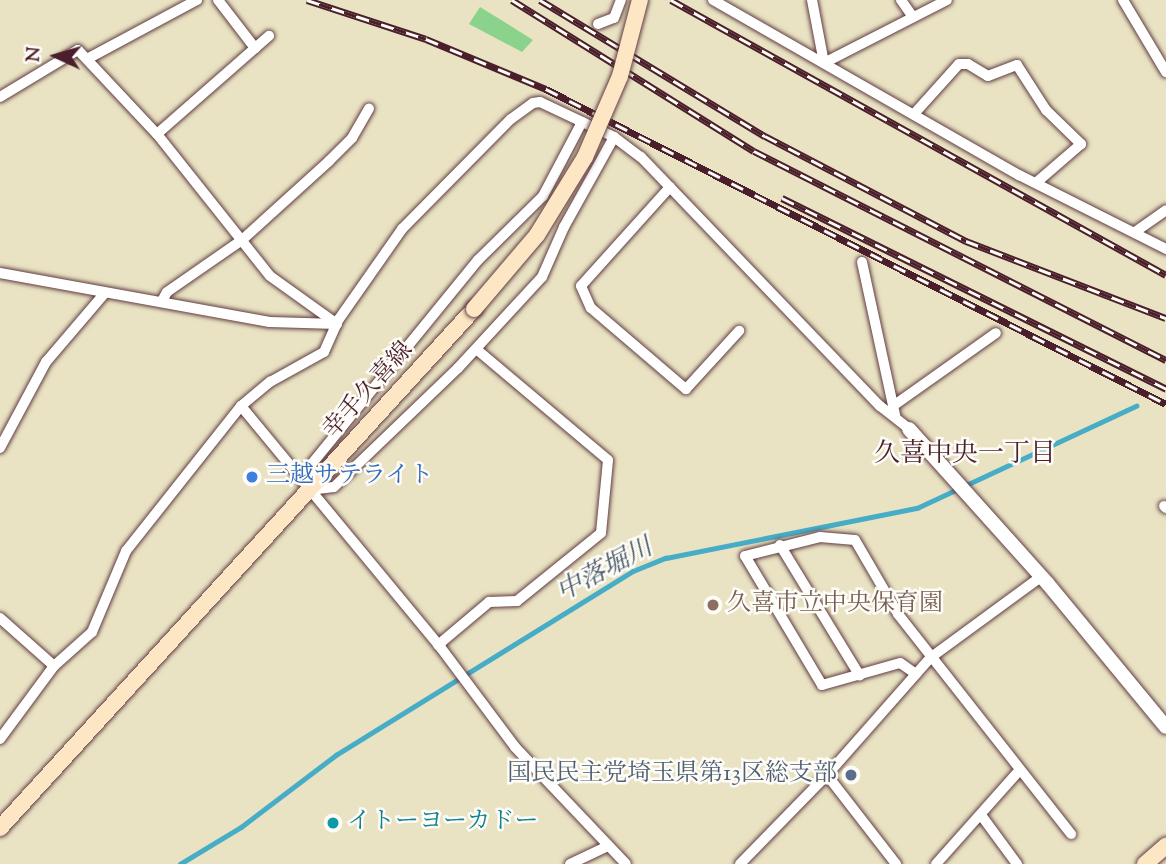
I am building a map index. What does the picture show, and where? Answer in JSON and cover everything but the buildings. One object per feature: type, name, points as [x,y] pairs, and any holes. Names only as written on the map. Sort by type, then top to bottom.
[{"type":"main road","name":"幸手久喜線","points":[[0,828],[474,309],[537,235],[580,168],[614,93],[640,0]]},
{"type":"main road","points":[[1145,864],[1166,846]]},
{"type":"street","points":[[86,59],[197,0]]},
{"type":"street","points":[[218,0],[255,48]]},
{"type":"street","points":[[598,24],[614,18],[621,0]]},
{"type":"street","points":[[713,0],[1037,182],[1166,249]]},
{"type":"street","points":[[812,0],[824,63]]},
{"type":"street","points":[[901,0],[913,17]]},
{"type":"street","points":[[824,63],[947,0]]},
{"type":"street","points":[[1123,0],[1166,72]]},
{"type":"street","points":[[157,134],[269,36]]},
{"type":"street","points":[[0,97],[74,49],[157,134],[270,276],[337,324]]},
{"type":"street","points":[[914,114],[959,64],[968,64],[984,76],[1017,65],[1046,110],[1082,144],[1037,182]]},
{"type":"street","points":[[2,732],[54,666],[92,632],[126,551],[241,406],[270,382],[324,352],[337,324],[401,229],[518,113],[540,102],[614,137],[642,157],[880,407],[894,411]]},
{"type":"street","points":[[162,301],[167,292],[242,240],[344,145],[369,108]]},
{"type":"street","points":[[309,490],[310,465],[478,260],[542,196],[582,122]]},
{"type":"street","points":[[309,490],[334,487],[477,349],[542,276],[564,227],[614,137]]},
{"type":"street","points":[[670,187],[581,286],[592,308],[685,388],[739,331]]},
{"type":"street","points":[[1135,232],[1166,210]]},
{"type":"street","points":[[862,262],[894,411],[1042,576],[1165,723]]},
{"type":"street","points":[[0,273],[270,322],[337,324]]},
{"type":"street","points":[[0,448],[46,362],[105,293]]},
{"type":"street","points":[[894,411],[996,333]]},
{"type":"street","points":[[438,645],[489,602],[517,601],[601,533],[608,460],[477,349]]},
{"type":"street","points":[[241,406],[438,645],[515,747],[626,864]]},
{"type":"street","points":[[916,674],[900,663],[822,685],[745,556],[820,537],[855,540],[882,591],[930,658],[1071,834]]},
{"type":"street","points":[[780,545],[860,676]]},
{"type":"street","points":[[740,864],[827,775],[930,658],[1042,576]]},
{"type":"street","points":[[0,618],[54,666]]},
{"type":"street","points":[[936,864],[1019,771]]},
{"type":"street","points":[[827,775],[896,864]]},
{"type":"street","points":[[981,815],[1017,864]]},
{"type":"street","points":[[570,864],[608,846]]},
{"type":"green space","points":[[480,7],[533,40],[522,52],[469,24]]},
{"type":"waterway","name":"中落堀川","points":[[180,864],[241,827],[336,755],[633,571],[666,558],[917,508],[1136,406]]},
{"type":"railway","points":[[307,0],[426,39],[546,89],[1166,404]]},
{"type":"railway","points":[[512,0],[754,151],[1166,360]]},
{"type":"railway","points":[[540,0],[765,136],[966,241],[1166,318]]},
{"type":"railway","points":[[671,0],[1166,275]]},
{"type":"railway","points":[[782,198],[1166,389]]},
{"type":"place","name":"三越サテライト","points":[[252,477]]},
{"type":"place","name":"久喜市立中央保育園","points":[[713,605]]},
{"type":"place","name":"国民民主党埼玉県第13区総支部","points":[[851,775]]},
{"type":"place","name":"イトーヨーカドー","points":[[333,823]]},
{"type":"district","name":"久喜中央一丁目","points":[[965,455]]}]
